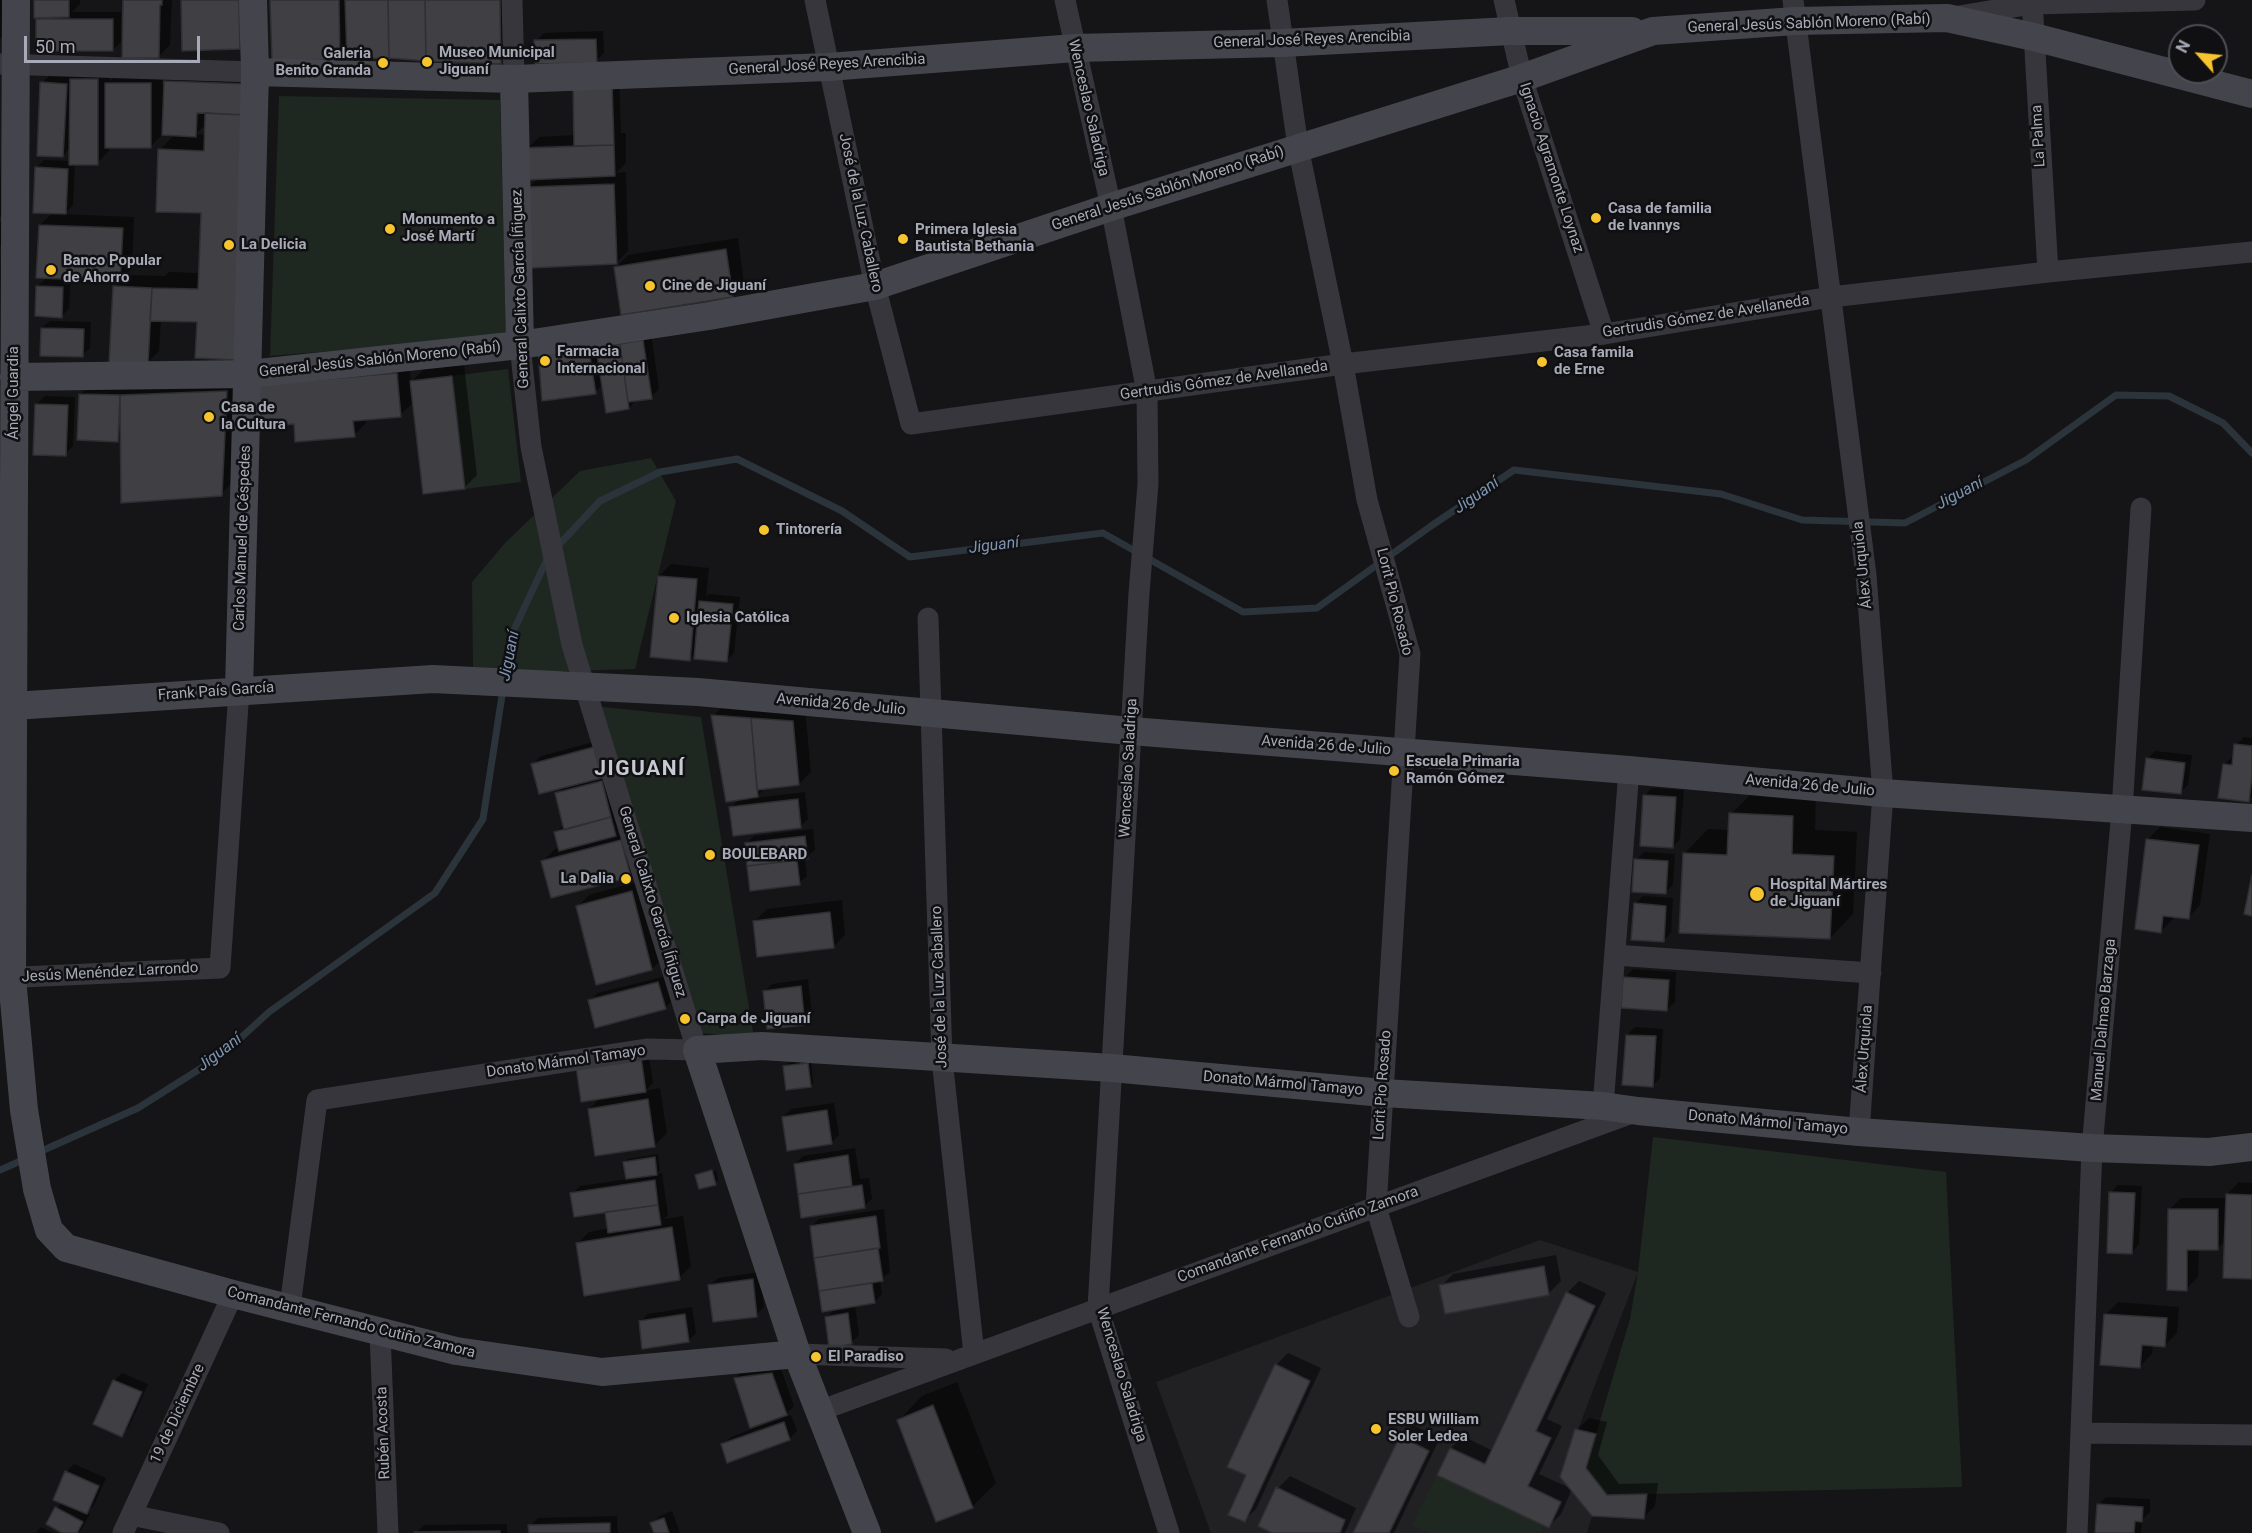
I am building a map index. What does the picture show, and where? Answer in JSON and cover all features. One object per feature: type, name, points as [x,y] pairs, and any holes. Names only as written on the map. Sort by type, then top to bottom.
[{"type":"street","name":"Ángel Guardia","points":[[16,0],[8,64],[6,978],[24,1110]]},
{"type":"street","name":"Carlos Manuel de Céspedes","points":[[220,968],[239,690],[242,518],[249,374],[255,72],[253,0]]},
{"type":"street","name":"General Calixto García Íñiguez","points":[[512,0],[520,345],[531,447],[572,645],[697,1050],[796,1354],[867,1533]]},
{"type":"street","name":"José de la Luz Caballero","points":[[815,0],[875,286],[911,424]]},
{"type":"street","name":"Wenceslao Saladriga","points":[[1065,0],[1111,207],[1147,392],[1148,483],[1139,593],[1098,1308],[1169,1533]]},
{"type":"street","name":"Lorit Pio Rosado","points":[[1277,0],[1298,147],[1343,364],[1367,500],[1410,654],[1376,1207],[1408,1317]]},
{"type":"street","name":"Ignacio Agramonte Loynaz","points":[[1504,0],[1522,78],[1604,334]]},
{"type":"street","points":[[1947,18],[2032,2],[2195,0]]},
{"type":"street","name":"La Palma","points":[[2032,2],[2048,272]]},
{"type":"street","name":"General Jesús Sablón Moreno (Rabí)","points":[[7,378],[249,374],[520,345],[709,316],[875,286],[1111,207],[1522,78],[1653,31],[1794,11],[1947,18],[2034,37],[2252,94]]},
{"type":"street","name":"Álex Urquiola","points":[[1794,11],[1866,575],[1883,793],[1859,1132]]},
{"type":"street","name":"General José Reyes Arencibia","points":[[8,64],[514,79],[828,67],[1075,48],[1282,43],[1510,31],[1653,31]]},
{"type":"street","name":"Gertrudis Gómez de Avellaneda","points":[[911,424],[1343,364],[1604,334],[1831,297],[2252,252]]},
{"type":"street","name":"Manuel Dalmao Barzaga","points":[[2077,1533],[2092,1148],[2122,810],[2140,508]]},
{"type":"street","name":"José de la Luz Caballero","points":[[928,618],[942,1059],[967,1356]]},
{"type":"street","name":"Frank País García","points":[[6,707],[433,679],[543,685]]},
{"type":"street","name":"Avenida 26 de Julio","points":[[543,685],[698,692],[1131,731],[1629,770],[1883,793],[2252,818]]},
{"type":"street","points":[[1602,1115],[1629,770]]},
{"type":"street","points":[[1615,955],[1871,973]]},
{"type":"street","name":"Jesús Menéndez Larrondo","points":[[6,978],[220,968]]},
{"type":"street","name":"Donato Mármol Tamayo","points":[[290,1308],[317,1100],[648,1049],[697,1050],[762,1046],[1112,1068],[1602,1115],[1638,1112],[1859,1132],[2092,1148],[2209,1152],[2252,1146]]},
{"type":"street","name":"Comandante Fernando Cutiño Zamora","points":[[24,1110],[37,1189],[49,1230],[66,1248],[380,1333],[456,1351],[602,1372],[796,1354],[967,1356]]},
{"type":"street","name":"Comandante Fernando Cutiño Zamora","points":[[819,1410],[1376,1207],[1602,1115]]},
{"type":"street","name":"19 de Diciembre","points":[[127,1524],[233,1294]]},
{"type":"street","name":"Rubén Acosta","points":[[380,1333],[387,1533]]},
{"type":"street","points":[[2082,1433],[2252,1435]]},
{"type":"street","points":[[127,1524],[219,1533]]},
{"type":"shaded area","points":[[279,96],[500,100],[506,337],[270,356]]},
{"type":"shaded area","points":[[508,369],[521,482],[465,489],[452,376]]},
{"type":"shaded area","points":[[651,458],[676,501],[635,669],[533,672],[473,667],[472,582],[505,543],[580,471]]},
{"type":"shaded area","points":[[593,706],[701,717],[754,1038],[702,1033]]},
{"type":"shaded area","points":[[1653,1137],[1946,1172],[1962,1487],[1607,1495],[1586,1468],[1630,1319],[1638,1272]]},
{"type":"shaded area","name":"ESBU William Soler Ledea","points":[[1540,1240],[1638,1272],[1560,1477],[1592,1516],[1587,1533],[1211,1533],[1156,1382]]},
{"type":"shaded area","points":[[1437,1475],[1544,1525],[1540,1533],[1429,1533],[1412,1525]]},
{"type":"building","points":[[34,0],[69,0],[69,17],[34,18]]},
{"type":"building","points":[[123,0],[162,0],[159,58],[122,58]]},
{"type":"building","points":[[181,0],[239,0],[240,49],[182,51]]},
{"type":"building","points":[[270,0],[339,0],[340,60],[272,61]]},
{"type":"building","points":[[345,0],[388,0],[389,58],[347,59]]},
{"type":"building","points":[[388,0],[425,0],[426,61],[389,58]]},
{"type":"building","points":[[425,0],[500,0],[501,64],[426,61]]},
{"type":"building","points":[[36,19],[113,19],[113,51],[36,51]]},
{"type":"building","points":[[596,39],[597,63],[535,64],[534,40]]},
{"type":"building","points":[[70,79],[98,79],[98,165],[69,165]]},
{"type":"building","points":[[164,81],[248,84],[247,115],[197,113],[196,137],[162,135]]},
{"type":"building","points":[[40,82],[67,84],[63,157],[37,156]]},
{"type":"building","points":[[105,83],[151,83],[151,148],[105,148]]},
{"type":"building","points":[[612,84],[614,145],[574,146],[573,86]]},
{"type":"building","points":[[205,113],[247,115],[236,360],[195,358],[197,322],[150,321],[152,288],[198,289],[201,213],[156,212],[158,149],[204,151]]},
{"type":"building","points":[[614,145],[615,176],[526,180],[525,148]]},
{"type":"building","points":[[35,167],[68,169],[66,214],[33,213]]},
{"type":"building","points":[[614,184],[617,264],[530,268],[527,187]]},
{"type":"building","points":[[39,225],[123,228],[120,281],[36,278]]},
{"type":"building","points":[[726,249],[733,297],[621,315],[614,267]]},
{"type":"building","points":[[36,286],[63,287],[62,318],[35,316]]},
{"type":"building","points":[[113,286],[152,288],[148,365],[109,363]]},
{"type":"building","points":[[41,328],[84,329],[83,357],[40,356]]},
{"type":"building","points":[[643,340],[652,399],[628,402],[620,344]]},
{"type":"building","points":[[588,344],[596,394],[542,401],[538,350]]},
{"type":"building","points":[[620,344],[629,409],[606,413],[596,348]]},
{"type":"building","points":[[397,373],[401,417],[353,421],[355,437],[295,442],[294,424],[262,427],[258,385]]},
{"type":"building","points":[[452,376],[465,489],[423,494],[410,381]]},
{"type":"building","points":[[227,391],[222,496],[121,503],[120,395]]},
{"type":"building","points":[[79,394],[120,395],[118,442],[77,440]]},
{"type":"building","points":[[35,404],[68,405],[66,456],[33,455]]},
{"type":"building","name":"Iglesia Católica","points":[[658,576],[697,579],[690,661],[650,657]]},
{"type":"building","points":[[699,601],[733,604],[727,662],[694,659]]},
{"type":"building","points":[[711,715],[751,718],[758,797],[726,802]]},
{"type":"building","points":[[751,718],[793,721],[799,785],[757,790]]},
{"type":"building","points":[[2234,744],[2252,746],[2249,802],[2218,798],[2223,764],[2232,765]]},
{"type":"building","points":[[594,747],[602,778],[539,794],[531,764]]},
{"type":"building","points":[[2146,758],[2185,763],[2181,794],[2142,790]]},
{"type":"building","points":[[602,781],[611,817],[564,830],[555,793]]},
{"type":"building","points":[[1643,795],[1676,797],[1673,848],[1640,846]]},
{"type":"building","points":[[798,799],[801,828],[733,836],[729,807]]},
{"type":"building","name":"Hospital Mártires de Jiguaní","points":[[1729,813],[1793,816],[1792,854],[1834,856],[1830,939],[1679,933],[1683,853],[1727,855]]},
{"type":"building","points":[[611,817],[616,836],[559,851],[554,832]]},
{"type":"building","points":[[805,836],[808,859],[747,866],[745,843]]},
{"type":"building","points":[[2146,839],[2199,845],[2189,919],[2163,916],[2161,933],[2135,929]]},
{"type":"building","points":[[621,840],[631,877],[551,898],[541,861]]},
{"type":"building","points":[[1634,859],[1668,861],[1666,894],[1632,892]]},
{"type":"building","points":[[797,860],[800,885],[750,891],[747,866]]},
{"type":"building","points":[[2252,875],[2252,916],[2244,914]]},
{"type":"building","points":[[632,891],[652,970],[596,985],[576,906]]},
{"type":"building","points":[[1634,903],[1666,906],[1664,942],[1631,940]]},
{"type":"building","points":[[830,912],[834,948],[757,957],[753,921]]},
{"type":"building","points":[[1623,977],[1669,980],[1667,1011],[1621,1008]]},
{"type":"building","points":[[658,982],[666,1009],[595,1028],[588,1000]]},
{"type":"building","points":[[801,986],[805,1025],[767,1029],[763,991]]},
{"type":"building","points":[[1626,1035],[1656,1036],[1653,1087],[1622,1085]]},
{"type":"building","points":[[641,1057],[646,1092],[581,1102],[576,1066]]},
{"type":"building","points":[[808,1063],[811,1087],[786,1090],[783,1066]]},
{"type":"building","points":[[648,1099],[655,1147],[595,1156],[588,1109]]},
{"type":"building","points":[[827,1110],[832,1144],[787,1151],[782,1117]]},
{"type":"building","points":[[848,1155],[852,1186],[798,1194],[794,1164]]},
{"type":"building","points":[[655,1157],[657,1175],[626,1179],[623,1162]]},
{"type":"building","points":[[712,1170],[716,1185],[699,1189],[695,1175]]},
{"type":"building","points":[[655,1180],[658,1205],[574,1217],[570,1193]]},
{"type":"building","points":[[862,1185],[865,1208],[801,1218],[798,1194]]},
{"type":"building","points":[[2109,1192],[2135,1193],[2132,1254],[2107,1253]]},
{"type":"building","points":[[2226,1194],[2252,1195],[2252,1279],[2223,1278]]},
{"type":"building","points":[[658,1205],[661,1225],[608,1233],[605,1212]]},
{"type":"building","points":[[2168,1209],[2218,1209],[2218,1250],[2187,1250],[2187,1291],[2167,1290]]},
{"type":"building","points":[[876,1216],[880,1248],[814,1258],[810,1226]]},
{"type":"building","points":[[672,1227],[680,1280],[584,1296],[576,1243]]},
{"type":"building","points":[[878,1248],[883,1281],[819,1291],[814,1258]]},
{"type":"building","points":[[1544,1266],[1549,1295],[1445,1314],[1439,1285]]},
{"type":"building","points":[[753,1279],[757,1317],[713,1322],[708,1285]]},
{"type":"building","points":[[872,1283],[875,1303],[822,1312],[819,1291]]},
{"type":"building","points":[[1566,1292],[1595,1306],[1536,1431],[1551,1438],[1528,1486],[1561,1502],[1549,1528],[1437,1475],[1450,1448],[1485,1464]]},
{"type":"building","points":[[848,1313],[852,1344],[829,1348],[825,1317]]},
{"type":"building","points":[[685,1314],[689,1342],[642,1349],[639,1321]]},
{"type":"building","points":[[2104,1314],[2167,1318],[2165,1347],[2142,1345],[2140,1368],[2100,1365]]},
{"type":"building","points":[[1275,1364],[1310,1381],[1245,1522],[1228,1515],[1246,1475],[1227,1467]]},
{"type":"building","points":[[772,1373],[787,1415],[750,1428],[734,1378]]},
{"type":"building","points":[[113,1380],[142,1392],[122,1437],[93,1424]]},
{"type":"building","points":[[933,1405],[973,1508],[936,1522],[897,1420]]},
{"type":"building","points":[[784,1422],[790,1440],[727,1463],[721,1444]]},
{"type":"building","points":[[1575,1429],[1596,1434],[1586,1468],[1607,1495],[1647,1494],[1644,1519],[1592,1516],[1560,1477]]},
{"type":"building","points":[[1400,1436],[1429,1451],[1389,1533],[1353,1533]]},
{"type":"building","points":[[65,1471],[99,1486],[87,1514],[53,1500]]},
{"type":"building","points":[[1276,1487],[1345,1520],[1340,1533],[1272,1533],[1258,1526]]},
{"type":"building","points":[[2097,1504],[2143,1507],[2142,1522],[2135,1521],[2134,1533],[2095,1533]]},
{"type":"building","points":[[55,1507],[83,1522],[77,1533],[62,1533],[46,1524]]},
{"type":"building","points":[[664,1518],[669,1533],[654,1533],[650,1523]]},
{"type":"building","points":[[610,1523],[610,1533],[529,1533],[528,1525]]},
{"type":"building","points":[[500,1531],[500,1533],[414,1533],[414,1532]]},
{"type":"waterway","name":"Jiguaní","points":[[555,549],[600,501],[660,472],[737,459],[842,511],[910,557],[1103,533],[1243,612],[1317,608],[1514,470],[1721,494],[1802,520],[1905,523],[2026,460],[2116,395],[2169,396],[2223,423],[2252,453]]},
{"type":"waterway","name":"Jiguaní","points":[[505,675],[512,634],[548,557]]},
{"type":"waterway","name":"Jiguaní","points":[[37,1153],[138,1108],[222,1055],[269,1012],[435,893],[483,819],[503,689]]},
{"type":"waterway","name":"Jiguaní","points":[[0,1170],[25,1159]]},
{"type":"place","name":"Museo Municipal Jiguaní","points":[[427,62]]},
{"type":"place","name":"Galeria Benito Granda","points":[[383,63]]},
{"type":"place","name":"Casa de familia de Ivannys","points":[[1596,218]]},
{"type":"place","name":"Monumento a José Martí","points":[[390,229]]},
{"type":"place","name":"Primera Iglesia Bautista Bethania","points":[[903,239]]},
{"type":"place","name":"La Delicia","points":[[229,245]]},
{"type":"place","name":"Banco Popular de Ahorro","points":[[51,270]]},
{"type":"place","name":"Cine de Jiguaní","points":[[650,286]]},
{"type":"place","name":"Farmacia Internacional","points":[[545,361]]},
{"type":"place","name":"Casa famila de Erne","points":[[1542,362]]},
{"type":"place","name":"Casa de la Cultura","points":[[209,417]]},
{"type":"place","name":"Tintorería","points":[[764,530]]},
{"type":"place","name":"Iglesia Católica","points":[[674,618]]},
{"type":"place","name":"Escuela Primaria Ramón Gómez","points":[[1394,771]]},
{"type":"place","name":"BOULEBARD","points":[[710,855]]},
{"type":"place","name":"La Dalia","points":[[626,879]]},
{"type":"place","name":"Hospital Mártires de Jiguaní","points":[[1757,894]]},
{"type":"place","name":"Carpa de Jiguaní","points":[[685,1019]]},
{"type":"place","name":"El Paradiso","points":[[816,1357]]},
{"type":"place","name":"ESBU William Soler Ledea","points":[[1376,1429]]},
{"type":"district","name":"JIGUANÍ","points":[[640,770]]}]
